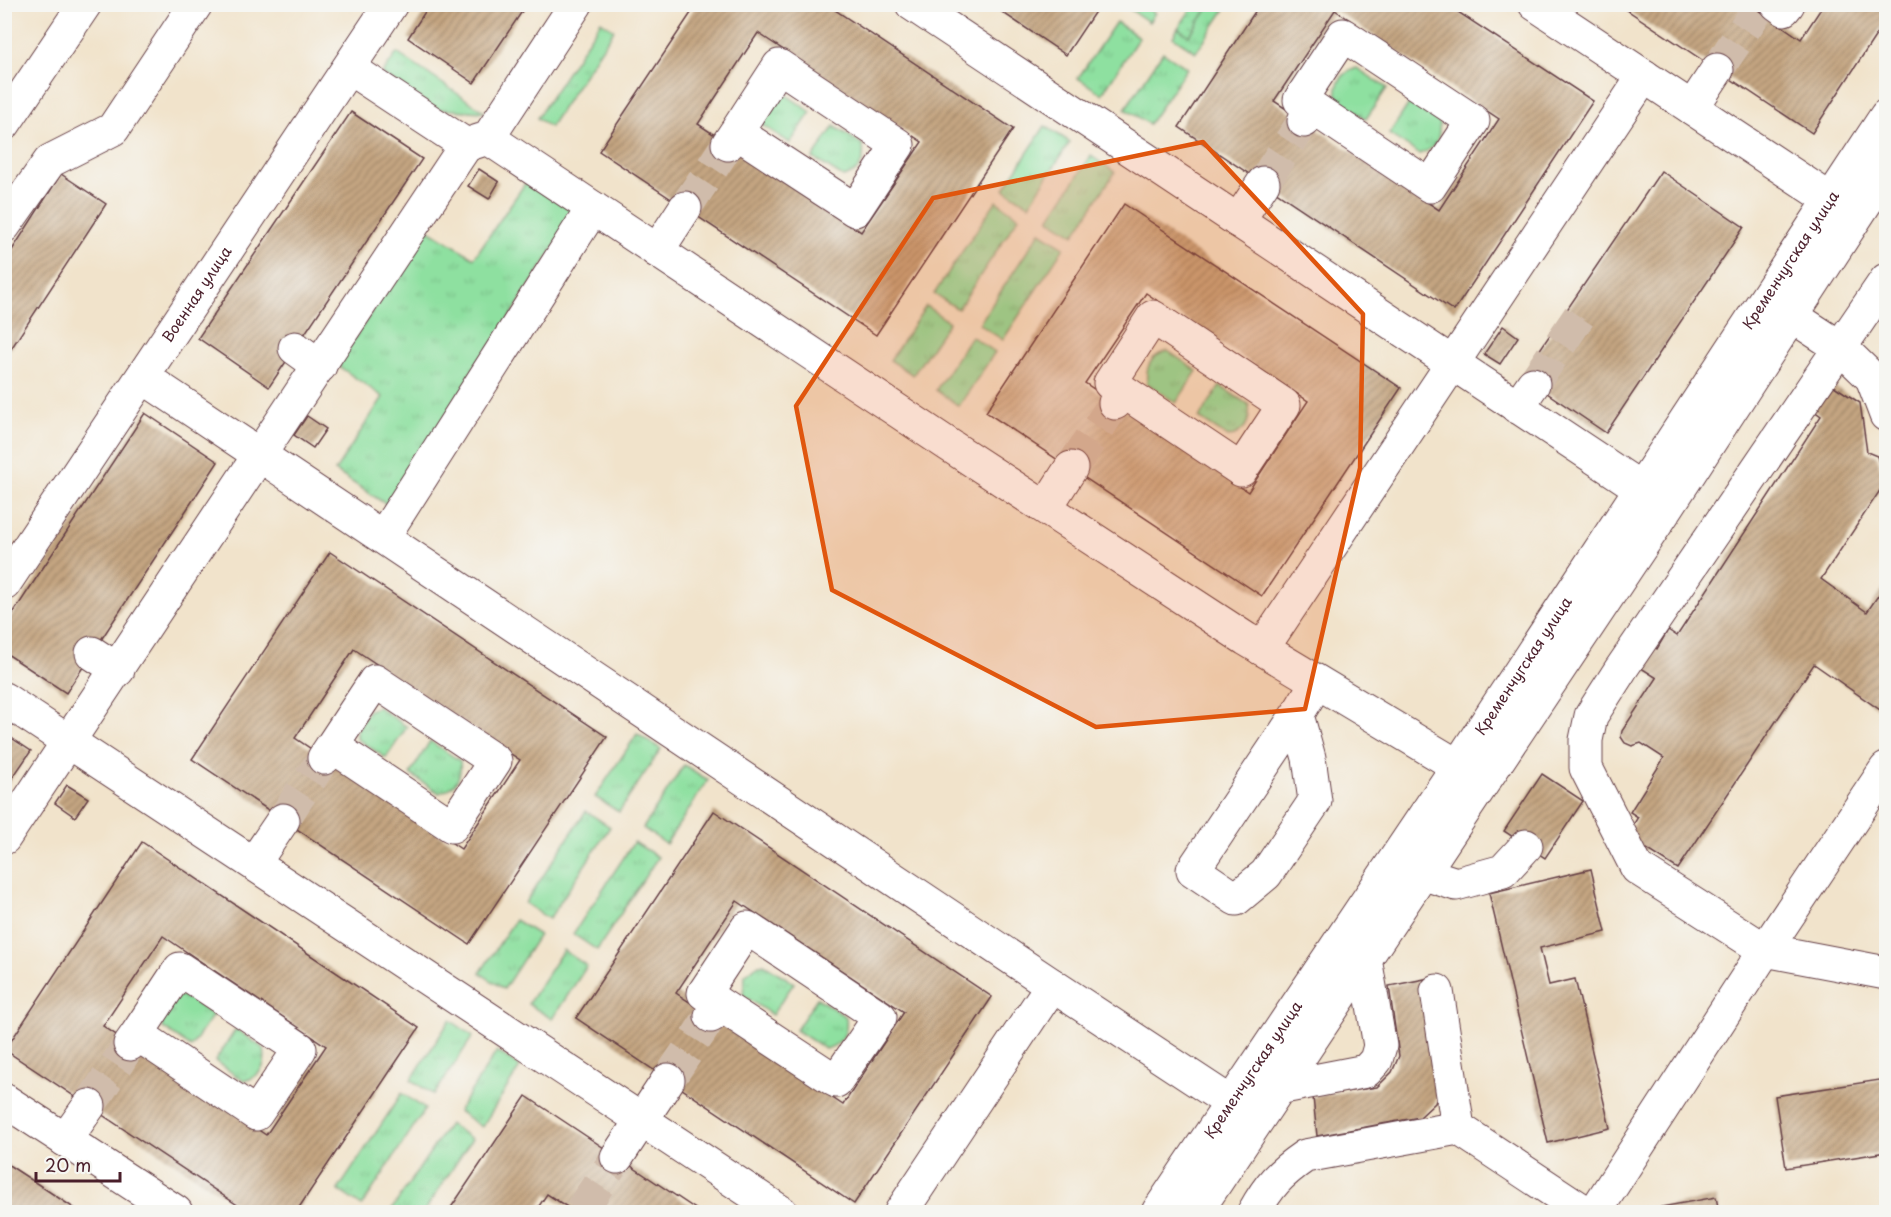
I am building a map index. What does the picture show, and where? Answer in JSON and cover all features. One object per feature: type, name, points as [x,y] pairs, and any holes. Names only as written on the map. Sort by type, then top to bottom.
[{"type":"street","points":[[4,124],[85,4]]},
{"type":"street","points":[[4,226],[50,160],[113,129],[196,4]]},
{"type":"street","name":"Военная улица","points":[[4,584],[391,4]]},
{"type":"street","points":[[4,838],[69,742],[105,662],[261,456],[308,357],[477,142],[576,4]]},
{"type":"street","points":[[912,4],[1452,364],[1525,396],[1654,498]]},
{"type":"street","points":[[1535,4],[1844,208]]},
{"type":"street","points":[[1343,35],[1473,121],[1430,186],[1308,114],[1300,100],[1343,35]]},
{"type":"street","points":[[779,66],[898,146],[855,210],[732,138],[779,66]]},
{"type":"street","points":[[349,68],[593,208],[1262,649],[1471,774]]},
{"type":"street","points":[[1692,108],[1717,70]]},
{"type":"street","points":[[1262,649],[1644,76]]},
{"type":"street","name":"Кременчугская улица","points":[[1158,1212],[1244,1111],[1471,774],[1844,208],[1887,116]]},
{"type":"street","name":"Кременчугская улица","points":[[1844,208],[1887,171]]},
{"type":"street","points":[[1238,221],[1263,183]]},
{"type":"street","points":[[383,537],[593,208]]},
{"type":"street","points":[[657,250],[685,208]]},
{"type":"street","points":[[1887,280],[1621,669],[1591,716],[1586,741],[1586,768],[1637,868],[1765,950],[1887,973]]},
{"type":"street","points":[[1778,307],[1841,348],[1872,378],[1887,415]]},
{"type":"street","points":[[1153,317],[1284,405],[1240,470],[1119,397],[1110,383],[1153,317]]},
{"type":"street","points":[[143,377],[1244,1111]]},
{"type":"street","points":[[1046,507],[1071,468]]},
{"type":"street","points":[[375,681],[495,761],[452,826],[328,752],[375,681]]},
{"type":"street","points":[[1297,715],[1309,758],[1315,801],[1266,874],[1236,899],[1193,870],[1317,682]]},
{"type":"street","points":[[4,699],[781,1212]]},
{"type":"street","points":[[1595,1212],[1765,950],[1887,769]]},
{"type":"street","name":"Кременчугская улица","points":[[1196,1212],[1244,1111],[1278,1088],[1422,873],[1471,774]]},
{"type":"street","points":[[254,863],[283,820]]},
{"type":"street","points":[[1422,873],[1456,884],[1503,871],[1526,846]]},
{"type":"street","points":[[747,928],[880,1017],[837,1081],[715,1010],[704,993],[747,928]]},
{"type":"street","points":[[1278,1088],[1366,1071],[1376,1060],[1380,1046],[1365,958]]},
{"type":"street","points":[[180,969],[300,1049],[256,1114],[133,1039],[180,969]]},
{"type":"street","points":[[901,1212],[1053,985]]},
{"type":"street","points":[[1437,991],[1458,1128]]},
{"type":"street","points":[[617,1157],[668,1080]]},
{"type":"street","points":[[4,1100],[176,1212]]},
{"type":"street","points":[[66,1140],[89,1106]]},
{"type":"street","points":[[1254,1212],[1267,1190],[1284,1170],[1305,1156],[1458,1128],[1585,1212]]},
{"type":"highlighted area","points":[[1203,142],[1363,314],[1360,468],[1305,709],[1096,727],[832,590],[796,406],[933,198]]},
{"type":"green space","points":[[1126,5],[1146,5],[1145,7],[1155,13],[1149,22]]},
{"type":"green space","points":[[1194,5],[1210,5],[1189,36],[1178,28]]},
{"type":"green space","points":[[1210,5],[1228,5],[1196,52],[1173,37],[1178,28],[1189,35]]},
{"type":"green space","points":[[601,21],[614,30],[550,127],[537,118]]},
{"type":"green space","points":[[1116,22],[1139,37],[1102,94],[1078,78]]},
{"type":"green space","points":[[1163,52],[1187,68],[1149,124],[1125,109]]},
{"type":"green space","points":[[397,53],[485,112],[435,109],[382,74]]},
{"type":"green space","points":[[1357,68],[1387,88],[1366,119],[1337,100],[1340,80]]},
{"type":"green space","points":[[782,92],[811,112],[790,143],[761,124],[760,115]]},
{"type":"green space","points":[[1410,102],[1439,121],[1436,142],[1430,149],[1419,154],[1389,134]]},
{"type":"green space","points":[[834,126],[863,145],[860,166],[854,173],[843,177],[813,158]]},
{"type":"green space","points":[[1045,126],[1070,142],[1029,205],[1004,189]]},
{"type":"green space","points":[[1091,156],[1115,172],[1074,235],[1049,219]]},
{"type":"green space","points":[[526,182],[579,208],[390,507],[335,471],[383,397],[337,365],[426,228],[474,258]]},
{"type":"green space","points":[[996,201],[1019,217],[958,309],[934,294]]},
{"type":"green space","points":[[1040,232],[1064,247],[1003,340],[979,324]]},
{"type":"green space","points":[[926,306],[949,322],[913,375],[890,360]]},
{"type":"green space","points":[[971,336],[995,352],[959,406],[936,390]]},
{"type":"green space","points":[[1168,351],[1197,371],[1176,403],[1147,383],[1150,362],[1157,355]]},
{"type":"green space","points":[[1220,386],[1249,405],[1246,426],[1239,433],[1228,437],[1199,418]]},
{"type":"green space","points":[[378,707],[407,727],[386,758],[357,739],[357,730],[369,710]]},
{"type":"green space","points":[[637,734],[661,749],[619,812],[595,797]]},
{"type":"green space","points":[[430,741],[460,761],[457,781],[450,788],[439,793],[410,774]]},
{"type":"green space","points":[[684,765],[708,780],[666,844],[643,828]]},
{"type":"green space","points":[[586,811],[610,827],[549,919],[525,903]]},
{"type":"green space","points":[[634,842],[658,857],[597,950],[573,934]]},
{"type":"green space","points":[[515,920],[539,935],[504,989],[480,973]]},
{"type":"green space","points":[[563,950],[587,966],[552,1019],[528,1004]]},
{"type":"green space","points":[[764,964],[794,983],[772,1015],[743,995],[745,975],[756,966]]},
{"type":"green space","points":[[183,995],[213,1015],[191,1047],[162,1027],[162,1018],[174,998]]},
{"type":"green space","points":[[817,998],[846,1017],[843,1038],[836,1045],[825,1049],[796,1030]]},
{"type":"green space","points":[[450,1020],[473,1036],[434,1095],[411,1080]]},
{"type":"green space","points":[[236,1029],[264,1049],[265,1060],[262,1070],[244,1081],[215,1061]]},
{"type":"green space","points":[[497,1051],[520,1067],[482,1127],[458,1111]]},
{"type":"green space","points":[[402,1093],[425,1109],[362,1206],[338,1190]]},
{"type":"green space","points":[[449,1124],[472,1139],[424,1212],[390,1212]]},
{"type":"building","points":[[430,4],[527,4],[474,83],[408,38]]},
{"type":"building","points":[[697,4],[826,4],[1013,129],[876,335],[599,151]],"holes":[[[758,33],[922,142],[861,232],[698,124]]]},
{"type":"building","points":[[990,4],[1100,4],[1066,55]]},
{"type":"building","points":[[1260,4],[1446,4],[1593,101],[1454,311],[1179,127]],"holes":[[[1335,10],[1499,119],[1439,210],[1274,101]]]},
{"type":"building","points":[[1618,4],[1750,4],[1801,39],[1824,4],[1886,4],[1886,20],[1812,133]]},
{"type":"building","points":[[351,112],[422,159],[269,387],[198,338]]},
{"type":"building","points":[[479,169],[499,182],[489,199],[468,186]]},
{"type":"building","points":[[1661,171],[1744,227],[1606,433],[1522,376]]},
{"type":"building","points":[[61,174],[106,204],[11,349],[5,344],[5,261]]},
{"type":"building","points":[[1124,204],[1401,388],[1262,596],[986,412]],"holes":[[[1146,293],[1308,401],[1248,492],[1085,383]]]},
{"type":"building","points":[[1503,326],[1518,337],[1500,364],[1484,354]]},
{"type":"building","points":[[1828,382],[1860,403],[1867,452],[1877,456],[1885,483],[1821,579],[1867,612],[1886,584],[1886,714],[1814,664],[1678,869],[1647,849],[1643,855],[1625,838],[1638,817],[1630,812],[1664,758],[1641,743],[1632,746],[1625,743],[1621,737],[1622,731],[1657,678],[1638,666],[1651,645],[1657,649],[1668,630],[1677,636],[1821,416],[1810,408]]},
{"type":"building","points":[[145,413],[218,462],[66,693],[4,652],[4,627]]},
{"type":"building","points":[[307,416],[326,429],[313,448],[294,435]]},
{"type":"building","points":[[330,552],[607,737],[469,944],[192,759]],"holes":[[[354,649],[520,760],[461,849],[295,738]]]},
{"type":"building","points":[[4,733],[31,751],[4,790]]},
{"type":"building","points":[[1542,774],[1583,801],[1545,858],[1504,831]]},
{"type":"building","points":[[67,785],[88,798],[75,817],[55,803]]},
{"type":"building","points":[[714,811],[992,997],[854,1204],[576,1018]],"holes":[[[737,901],[904,1012],[843,1105],[676,993]]]},
{"type":"building","points":[[142,842],[419,1028],[296,1212],[248,1212],[5,1050]],"holes":[[[163,936],[326,1046],[266,1135],[103,1026]]]},
{"type":"building","points":[[1591,869],[1606,932],[1540,948],[1549,985],[1575,979],[1610,1128],[1548,1143],[1489,893]]},
{"type":"building","points":[[1425,979],[1441,1084],[1435,1103],[1420,1117],[1317,1136],[1313,1097],[1377,1087],[1392,1072],[1399,1056],[1389,986]]},
{"type":"building","points":[[1886,1079],[1886,1152],[1786,1168],[1775,1096]]},
{"type":"building","points":[[526,1096],[700,1212],[575,1212],[547,1194],[535,1212],[448,1212]]},
{"type":"building","points":[[4,1162],[27,1177],[80,1212],[4,1212]]},
{"type":"building","points":[[1716,1197],[1719,1212],[1662,1212],[1661,1207]]},
{"type":"tunnel","points":[[1717,70],[1757,10]]},
{"type":"tunnel","points":[[1263,183],[1304,121]]},
{"type":"tunnel","points":[[685,208],[728,144]]},
{"type":"tunnel","points":[[1533,384],[1582,312]]},
{"type":"tunnel","points":[[1071,468],[1115,403]]},
{"type":"tunnel","points":[[283,820],[324,758]]},
{"type":"tunnel","points":[[668,1080],[711,1016]]},
{"type":"tunnel","points":[[89,1106],[130,1044]]},
{"type":"tunnel","points":[[580,1212],[617,1157]]}]
